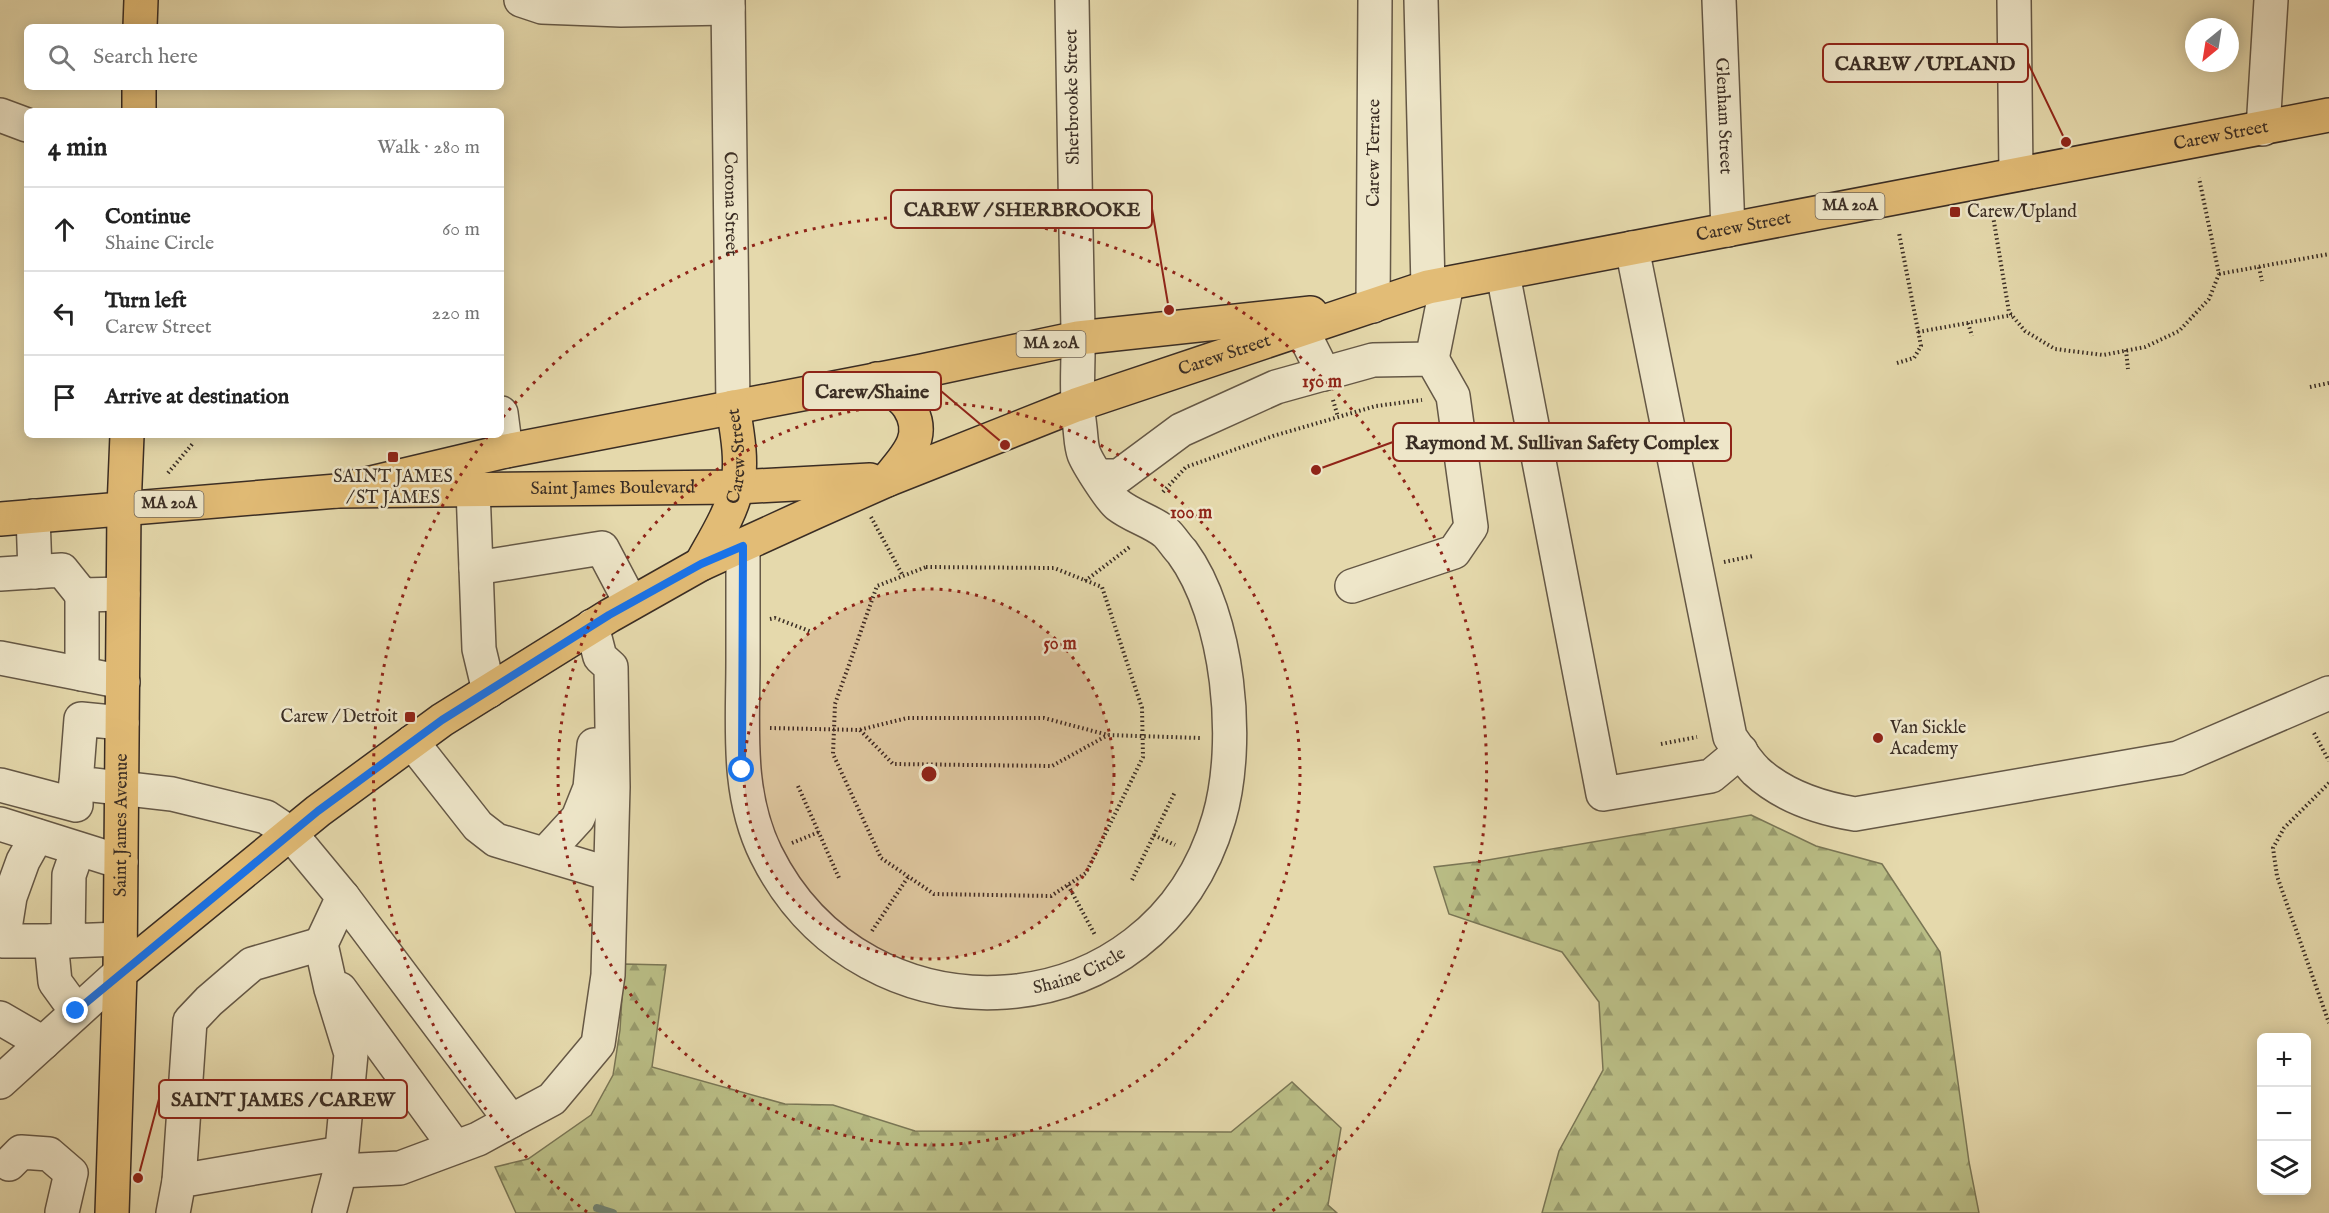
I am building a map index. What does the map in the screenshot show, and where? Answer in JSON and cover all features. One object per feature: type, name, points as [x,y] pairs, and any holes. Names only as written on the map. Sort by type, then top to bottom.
[{"type":"main road","points":[[140,24],[141,0]]},
{"type":"main road","points":[[139,90],[139,108]]},
{"type":"main road","name":"Carew Street","points":[[120,973],[290,833],[412,742],[489,691],[596,641],[632,603],[701,564],[873,486],[1076,405],[1438,286],[2329,115]]},
{"type":"main road","name":"Carew Street","points":[[701,564],[738,487],[738,444],[734,407],[1078,338],[1373,306]]},
{"type":"main road","points":[[873,486],[910,452],[918,430],[909,406],[878,379]]},
{"type":"main road","name":"Saint James Boulevard","points":[[337,491],[506,451],[734,407]]},
{"type":"main road","name":"Saint James Avenue","points":[[112,1207],[120,973],[124,508],[127,438]]},
{"type":"main road","name":"Saint James Boulevard","points":[[0,519],[337,491],[873,486]]},
{"type":"street","points":[[521,0],[542,7],[621,10],[728,4]]},
{"type":"street","name":"Sherbrooke Street","points":[[1072,0],[1078,338]]},
{"type":"street","name":"Carew Terrace","points":[[1373,306],[1375,0]]},
{"type":"street","points":[[1352,586],[1454,552],[1471,527],[1453,396],[1432,358],[1438,286],[1421,0]]},
{"type":"street","name":"Glenham Street","points":[[1719,0],[1728,230]]},
{"type":"street","points":[[2014,0],[2016,174]]},
{"type":"street","points":[[2263,129],[2271,0]]},
{"type":"street","name":"Corona Street","points":[[728,4],[734,407]]},
{"type":"street","points":[[0,115],[24,124]]},
{"type":"street","points":[[1632,248],[1730,737],[1756,770],[1786,793],[1826,809],[1855,814],[2178,758],[2329,693]]},
{"type":"street","points":[[1503,274],[1603,794],[1711,776],[1741,751]]},
{"type":"street","points":[[1302,330],[1324,374]]},
{"type":"street","points":[[1076,405],[1078,338]]},
{"type":"street","points":[[1098,476],[1119,476],[1182,430],[1276,387],[1373,360],[1432,358]]},
{"type":"street","name":"Shaine Circle","points":[[743,546],[742,770],[752,821],[779,878],[797,904],[821,928],[878,967],[910,980],[946,989],[1006,993],[1054,984],[1100,968],[1142,940],[1179,900],[1195,875],[1219,819],[1227,786],[1230,752],[1228,689],[1210,609],[1193,568],[1167,533],[1115,503],[1083,453],[1076,405]]},
{"type":"street","points":[[504,438],[506,451]]},
{"type":"street","points":[[473,489],[479,649],[489,691]]},
{"type":"street","points":[[33,516],[35,572]]},
{"type":"street","points":[[476,568],[602,548],[632,603]]},
{"type":"street","points":[[0,574],[62,570],[82,595],[82,674]]},
{"type":"street","points":[[82,595],[123,594]]},
{"type":"street","points":[[545,854],[578,818],[590,788],[594,746],[592,688],[596,641]]},
{"type":"street","points":[[179,1180],[340,1162],[400,1168],[478,1139],[552,1099],[598,1044],[608,975],[613,788],[611,667],[596,641]]},
{"type":"street","points":[[0,658],[123,682]]},
{"type":"street","points":[[76,1011],[55,982],[59,941],[51,852],[67,791],[81,719],[122,723]]},
{"type":"street","points":[[412,742],[478,826],[496,840],[610,874]]},
{"type":"street","points":[[0,785],[67,791],[122,788],[172,794],[266,816],[290,833],[344,897],[511,1121]]},
{"type":"street","points":[[0,824],[51,852],[121,862]]},
{"type":"street","points":[[51,852],[9,897],[3,941],[120,939]]},
{"type":"street","points":[[329,1213],[340,1162],[351,1054],[324,957],[344,897]]},
{"type":"street","points":[[324,957],[455,1148]]},
{"type":"street","points":[[173,1213],[179,1180],[190,1021],[209,1001],[252,964],[324,957]]},
{"type":"street","name":"Carew Street","points":[[0,1082],[120,973]]},
{"type":"street","points":[[0,1018],[43,1043]]},
{"type":"street","points":[[3,1164],[21,1152],[49,1154],[71,1173],[62,1212],[112,1207]]},
{"type":"path","points":[[1993,216],[2012,315],[2025,332],[2055,349],[2103,355],[2145,347],[2179,331],[2209,299],[2219,274],[2199,178]]},
{"type":"path","points":[[1897,363],[1914,358],[1921,346],[1899,233]]},
{"type":"path","points":[[2219,274],[2329,254]]},
{"type":"path","points":[[2259,267],[2262,281]]},
{"type":"path","points":[[1918,332],[2012,315]]},
{"type":"path","points":[[1968,323],[1972,336]]},
{"type":"path","points":[[2126,350],[2128,369]]},
{"type":"path","points":[[2310,387],[2329,382]]},
{"type":"path","points":[[1163,492],[1186,467],[1273,436],[1376,406],[1453,396]]},
{"type":"path","points":[[168,473],[194,442]]},
{"type":"path","points":[[1607,454],[1645,449]]},
{"type":"path","points":[[873,486],[903,576]]},
{"type":"path","points":[[1085,581],[1132,545]]},
{"type":"path","points":[[1719,563],[1753,556]]},
{"type":"path","points":[[926,567],[1054,568],[1085,581],[1101,587],[1142,708],[1143,757],[1086,873],[1068,885],[1051,896],[934,894],[881,858],[833,754],[835,704],[877,586],[926,567]]},
{"type":"path","points":[[743,622],[775,618],[812,632]]},
{"type":"path","points":[[773,729],[859,730],[907,718],[1044,718],[1108,735],[1200,738]]},
{"type":"path","points":[[859,730],[893,764],[1052,766],[1108,735]]},
{"type":"path","points":[[2314,733],[2329,761]]},
{"type":"path","points":[[1660,744],[1697,737]]},
{"type":"path","points":[[2329,783],[2284,828],[2273,848],[2277,876],[2329,1023]]},
{"type":"path","points":[[798,786],[839,878]]},
{"type":"path","points":[[1132,880],[1175,792]]},
{"type":"path","points":[[791,843],[819,832]]},
{"type":"path","points":[[1154,835],[1181,848]]},
{"type":"path","points":[[857,954],[908,877]]},
{"type":"path","points":[[1068,885],[1098,940]]},
{"type":"green space","points":[[1751,815],[1816,846],[1882,864],[1940,952],[1969,1162],[1979,1213],[1542,1213],[1559,1151],[1603,1070],[1599,1002],[1562,952],[1449,914],[1434,867],[1476,862]]},
{"type":"green space","points":[[624,964],[666,965],[652,1067],[785,1104],[833,1105],[915,1131],[1231,1132],[1292,1082],[1341,1128],[1328,1205],[1337,1213],[516,1213],[495,1167],[528,1159],[591,1115],[613,1075],[620,1030]]},
{"type":"waterway","points":[[597,1208],[613,1213]]},
{"type":"place","name":"CAREW / UPLAND","points":[[2066,142]]},
{"type":"place","name":"Carew/Upland","points":[[1955,212]]},
{"type":"place","name":"CAREW / SHERBROOKE","points":[[1169,310]]},
{"type":"place","name":"Carew/Shaine","points":[[1005,445]]},
{"type":"place","name":"SAINT JAMES / ST JAMES","points":[[393,457]]},
{"type":"place","name":"Raymond M. Sullivan Safety Complex","points":[[1316,470]]},
{"type":"place","name":"Carew / Detroit","points":[[410,717]]},
{"type":"place","name":"Van Sickle Academy","points":[[1878,738]]},
{"type":"place","name":"SAINT JAMES / CAREW","points":[[138,1178]]},
{"type":"route","points":[[76,1011],[318,811],[442,720],[609,615],[701,564],[743,546],[742,770]]}]
